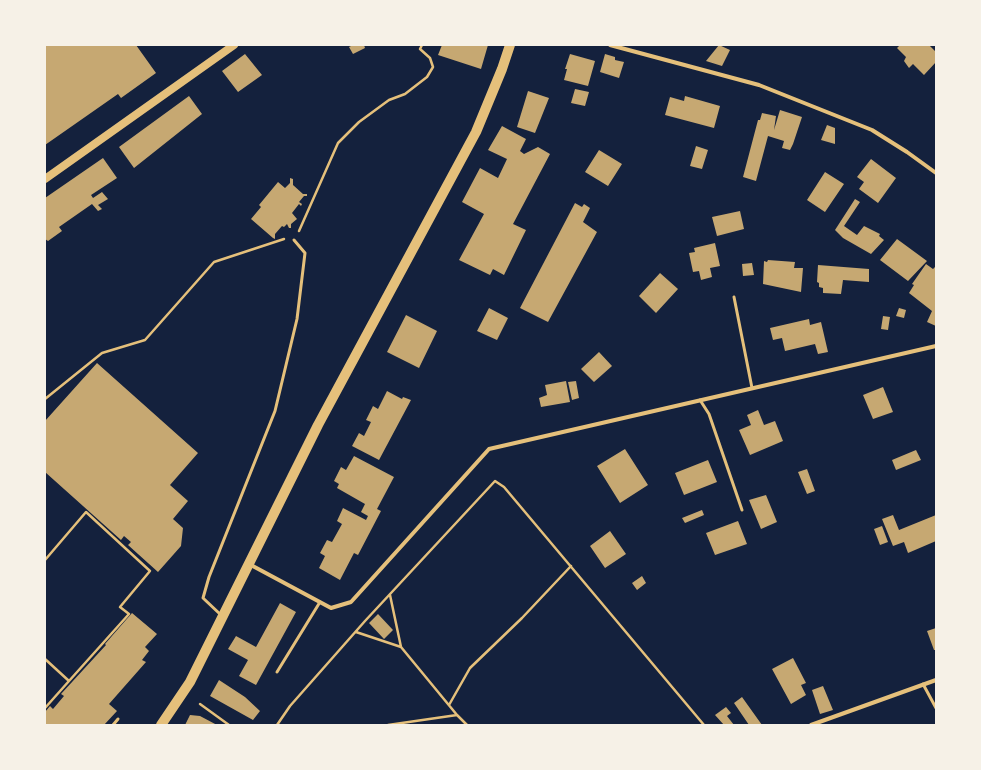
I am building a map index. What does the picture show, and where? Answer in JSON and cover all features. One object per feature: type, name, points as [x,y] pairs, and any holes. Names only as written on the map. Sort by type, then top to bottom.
[{"type":"main road","points":[[45,179],[234,45]]},
{"type":"main road","points":[[161,725],[190,682],[318,425],[476,132],[510,45]]},
{"type":"street","points":[[610,45],[759,85],[872,130],[907,152],[936,173]]},
{"type":"street","points":[[249,564],[330,608],[351,602],[489,448],[936,346]]},
{"type":"street","points":[[811,725],[936,680]]},
{"type":"lane","points":[[222,616],[203,598],[209,577],[275,411],[297,320],[304,254],[294,240]]},
{"type":"lane","points":[[734,297],[752,388]]},
{"type":"lane","points":[[700,400],[709,414],[742,510]]},
{"type":"lane","points":[[277,672],[320,602]]},
{"type":"lane","points":[[923,684],[936,708]]},
{"type":"lane","points":[[113,725],[118,719]]},
{"type":"path","points":[[45,399],[102,353],[145,340],[214,262],[281,239],[294,240],[338,144],[359,122],[389,100],[405,94],[427,77],[433,67],[430,58],[420,49],[422,45]]},
{"type":"path","points":[[277,725],[290,706],[356,632],[496,481],[504,487],[704,725]]},
{"type":"path","points":[[45,560],[86,512],[150,571],[120,607],[129,614],[45,708]]},
{"type":"path","points":[[449,705],[470,668],[522,618],[571,566]]},
{"type":"path","points":[[390,595],[401,647],[467,725]]},
{"type":"path","points":[[356,632],[401,647]]},
{"type":"path","points":[[45,659],[69,681]]},
{"type":"path","points":[[200,704],[229,725]]},
{"type":"path","points":[[388,725],[457,715]]},
{"type":"building","points":[[45,45],[136,45],[156,73],[121,98],[118,94],[45,145]]},
{"type":"building","points":[[353,45],[364,45],[365,48],[353,54],[349,47]]},
{"type":"building","points":[[442,45],[488,45],[481,69],[438,55]]},
{"type":"building","points":[[719,45],[730,50],[722,66],[706,61]]},
{"type":"building","points":[[900,45],[929,45],[936,52],[936,62],[924,75],[913,64],[909,68],[904,61],[906,57],[897,48]]},
{"type":"building","points":[[245,54],[262,75],[238,92],[222,71]]},
{"type":"building","points":[[570,54],[595,61],[588,86],[564,80],[567,69],[565,69]]},
{"type":"building","points":[[605,54],[615,57],[615,60],[624,62],[619,78],[600,72]]},
{"type":"building","points":[[575,89],[589,92],[585,106],[571,103]]},
{"type":"building","points":[[528,91],[549,98],[535,133],[517,127]]},
{"type":"building","points":[[189,96],[202,114],[134,168],[119,147]]},
{"type":"building","points":[[685,96],[720,106],[714,128],[665,115],[670,97],[684,101]]},
{"type":"building","points":[[780,110],[802,117],[790,150],[782,148],[784,141],[768,136],[756,181],[743,177],[758,120],[760,120],[762,113],[776,116],[774,130]]},
{"type":"building","points":[[827,125],[835,128],[835,144],[821,140]]},
{"type":"building","points":[[502,126],[526,139],[520,151],[524,154],[538,147],[550,154],[513,224],[526,230],[504,275],[493,269],[490,275],[459,260],[484,214],[462,202],[480,168],[498,178],[507,159],[488,150]]},
{"type":"building","points":[[696,146],[708,150],[702,169],[690,166]]},
{"type":"building","points":[[599,150],[622,164],[608,186],[585,172]]},
{"type":"building","points":[[103,158],[117,178],[91,195],[93,198],[102,192],[108,199],[98,205],[102,209],[98,211],[92,204],[59,227],[62,231],[48,241],[45,239],[45,198]]},
{"type":"building","points":[[871,159],[896,178],[878,203],[859,189],[864,182],[857,177]]},
{"type":"building","points":[[825,172],[844,184],[825,212],[807,200]]},
{"type":"building","points":[[290,178],[293,179],[293,185],[303,194],[307,194],[307,196],[304,196],[299,202],[302,204],[301,206],[299,204],[292,213],[297,219],[291,224],[291,228],[289,228],[287,224],[284,227],[282,226],[275,234],[275,239],[251,219],[261,207],[259,205],[278,182],[285,188],[290,183]]},
{"type":"building","points":[[855,199],[860,202],[844,226],[857,235],[864,226],[880,234],[879,236],[884,240],[871,254],[843,238],[835,230]]},
{"type":"building","points":[[575,203],[582,207],[584,204],[590,208],[583,222],[597,232],[548,322],[520,308]]},
{"type":"building","points":[[740,211],[744,229],[717,236],[712,217]]},
{"type":"building","points":[[897,239],[927,261],[908,281],[880,260]]},
{"type":"building","points":[[715,243],[720,266],[710,268],[712,277],[701,280],[699,271],[693,272],[689,253],[695,252],[694,248]]},
{"type":"building","points":[[768,260],[795,262],[794,268],[803,268],[801,292],[763,284],[764,261],[767,262]]},
{"type":"building","points":[[752,263],[754,275],[743,276],[742,264]]},
{"type":"building","points":[[926,264],[933,269],[936,266],[936,326],[927,322],[932,311],[909,293],[914,285],[912,284]]},
{"type":"building","points":[[818,265],[869,269],[869,282],[843,280],[841,294],[823,293],[823,288],[819,287],[819,283],[817,282]]},
{"type":"building","points":[[660,273],[678,289],[656,313],[639,296]]},
{"type":"building","points":[[489,308],[508,318],[497,340],[477,331]]},
{"type":"building","points":[[899,308],[906,310],[904,318],[896,316]]},
{"type":"building","points":[[406,315],[437,331],[419,368],[387,352]]},
{"type":"building","points":[[883,316],[890,317],[888,330],[881,329]]},
{"type":"building","points":[[809,319],[810,325],[821,322],[828,352],[818,354],[815,344],[785,351],[782,338],[773,340],[770,328]]},
{"type":"building","points":[[599,352],[612,366],[594,382],[581,369]]},
{"type":"building","points":[[97,363],[198,453],[170,485],[188,501],[173,519],[183,528],[181,546],[158,572],[128,545],[131,542],[124,536],[121,540],[45,472],[45,421]]},
{"type":"building","points":[[566,381],[570,402],[541,407],[539,398],[547,395],[545,385]]},
{"type":"building","points":[[576,381],[579,398],[572,400],[568,382]]},
{"type":"building","points":[[883,387],[893,412],[873,419],[863,395]]},
{"type":"building","points":[[387,391],[402,399],[403,397],[411,400],[379,460],[352,446],[359,433],[364,436],[371,422],[366,420],[373,406],[378,409]]},
{"type":"building","points":[[758,410],[764,425],[775,421],[783,441],[750,455],[739,430],[751,425],[747,415]]},
{"type":"building","points":[[625,449],[648,485],[620,503],[597,466]]},
{"type":"building","points":[[916,450],[921,460],[896,470],[892,460]]},
{"type":"building","points":[[354,456],[394,477],[377,509],[381,511],[358,555],[354,553],[340,580],[319,568],[325,556],[320,553],[327,540],[332,542],[342,524],[337,521],[343,508],[366,520],[368,516],[361,512],[365,504],[337,488],[339,484],[334,481],[341,467],[346,470]]},
{"type":"building","points":[[708,460],[717,482],[684,495],[675,473]]},
{"type":"building","points":[[807,469],[815,491],[807,494],[798,472]]},
{"type":"building","points":[[766,495],[777,522],[761,529],[749,500]]},
{"type":"building","points":[[702,510],[704,515],[685,523],[682,518]]},
{"type":"building","points":[[893,515],[899,530],[936,515],[936,541],[908,553],[904,542],[893,546],[882,519]]},
{"type":"building","points":[[738,521],[747,544],[715,555],[706,533]]},
{"type":"building","points":[[882,526],[888,542],[880,545],[874,529]]},
{"type":"building","points":[[610,531],[626,554],[605,568],[590,546]]},
{"type":"building","points":[[642,576],[646,583],[637,590],[632,583]]},
{"type":"building","points":[[280,603],[296,612],[256,685],[239,676],[248,660],[228,649],[236,636],[256,647]]},
{"type":"building","points":[[132,613],[157,634],[145,647],[149,651],[142,660],[146,662],[109,704],[117,711],[104,725],[45,725],[45,712],[50,706],[53,709],[64,696],[61,694],[106,645],[105,644]]},
{"type":"building","points":[[378,614],[393,630],[384,639],[369,623]]},
{"type":"building","points":[[936,628],[936,650],[934,650],[927,631]]},
{"type":"building","points":[[793,658],[806,683],[801,685],[806,695],[791,704],[772,669]]},
{"type":"building","points":[[219,680],[245,697],[260,711],[253,720],[210,696]]},
{"type":"building","points":[[823,686],[833,710],[820,714],[812,690]]},
{"type":"building","points":[[742,697],[762,725],[749,725],[734,703]]},
{"type":"building","points":[[726,707],[731,713],[727,716],[734,725],[724,725],[715,715]]},
{"type":"building","points":[[190,715],[200,716],[217,725],[185,725]]}]
